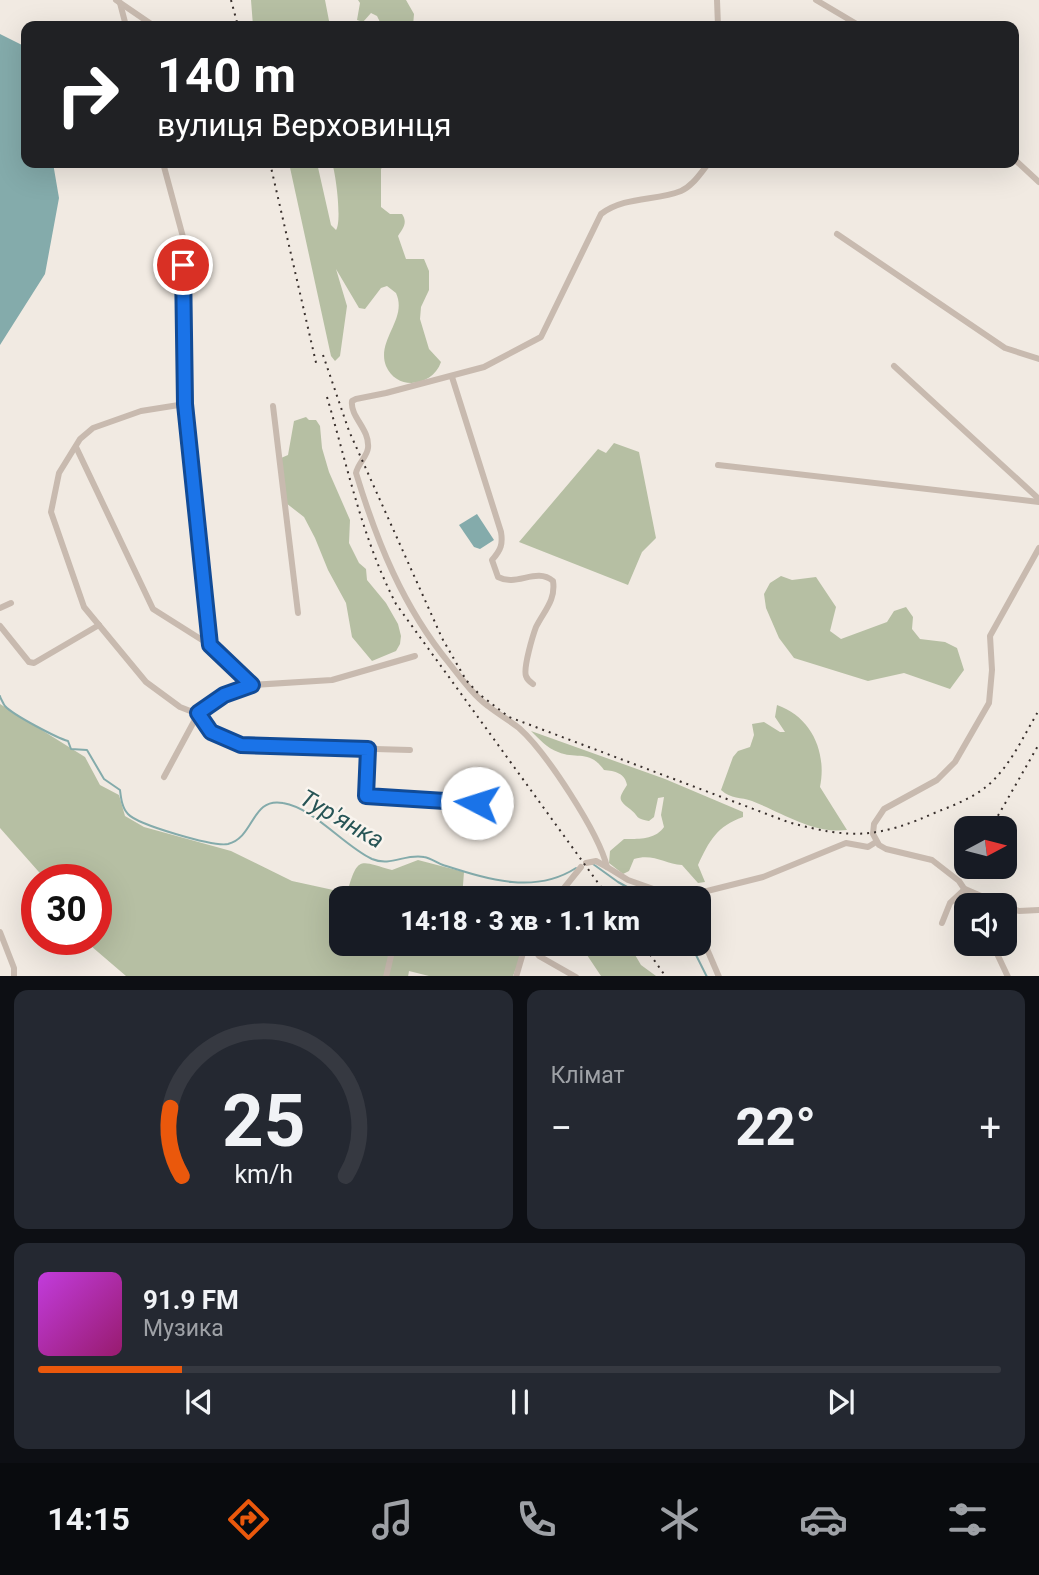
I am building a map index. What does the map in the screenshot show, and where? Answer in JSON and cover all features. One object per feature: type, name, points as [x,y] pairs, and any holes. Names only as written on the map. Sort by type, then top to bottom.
[{"type":"street","points":[[717,0],[718,21]]},
{"type":"street","points":[[816,0],[852,21]]},
{"type":"street","points":[[118,2],[125,21]]},
{"type":"street","points":[[118,2],[146,21]]},
{"type":"street","points":[[1019,164],[1039,182]]},
{"type":"street","points":[[164,168],[183,237],[185,404],[210,645]]},
{"type":"street","points":[[607,867],[602,848],[593,831],[531,741],[470,689],[422,627],[394,579],[356,473],[368,448],[368,439],[351,407],[352,401],[484,367],[541,337],[601,214],[638,199],[681,191],[705,168]]},
{"type":"street","points":[[837,234],[1006,348],[1039,359]]},
{"type":"street","points":[[894,366],[1039,501]]},
{"type":"street","points":[[452,377],[501,532],[503,542],[500,552],[492,560],[498,577],[506,581],[538,574],[546,575],[553,581],[551,600],[546,614],[537,626],[525,667],[526,676],[533,684]]},
{"type":"street","points":[[185,404],[141,411],[93,428],[76,447],[59,473],[51,512],[84,607],[146,682],[180,707],[198,713],[211,732],[241,745],[410,750]]},
{"type":"street","points":[[273,406],[298,613]]},
{"type":"street","points":[[76,447],[153,609],[210,645],[252,685]]},
{"type":"street","points":[[718,465],[1039,501]]},
{"type":"street","points":[[976,893],[965,888],[932,860],[886,849],[876,842],[873,834],[877,817],[891,804],[912,796],[947,772],[989,703],[992,670],[990,636],[1039,548]]},
{"type":"street","points":[[0,608],[11,603]]},
{"type":"street","points":[[0,626],[29,662],[34,663],[99,625]]},
{"type":"street","points":[[164,777],[198,713],[224,695],[252,685],[332,680],[415,656]]},
{"type":"street","points":[[368,749],[366,796],[477,803]]},
{"type":"street","points":[[711,890],[763,877],[846,843],[869,847],[876,842]]},
{"type":"street","points":[[566,886],[583,865],[596,862],[645,886]]},
{"type":"street","points":[[965,888],[968,893]]},
{"type":"street","points":[[942,923],[950,903],[965,888]]},
{"type":"street","points":[[1017,911],[1039,910]]},
{"type":"street","points":[[0,932],[14,968],[14,976]]},
{"type":"street","points":[[386,976],[391,956]]},
{"type":"street","points":[[516,976],[523,956]]},
{"type":"street","points":[[539,956],[576,976]]},
{"type":"street","points":[[710,956],[719,976]]},
{"type":"street","points":[[999,956],[1009,976]]},
{"type":"green space","points":[[251,0],[325,0],[329,21],[253,21]]},
{"type":"green space","points":[[358,0],[406,0],[414,14],[413,21],[380,21],[371,13],[364,21],[357,20],[360,3]]},
{"type":"green space","points":[[290,168],[318,168],[331,225],[336,230],[337,187],[333,168],[382,168],[381,207],[390,214],[402,214],[405,223],[398,236],[406,259],[424,259],[429,271],[429,290],[421,307],[420,319],[429,349],[441,362],[431,376],[415,383],[398,380],[391,374],[384,356],[398,312],[396,293],[387,286],[381,288],[365,309],[359,308],[336,269],[347,306],[340,356],[335,361],[331,356]]},
{"type":"green space","points":[[306,417],[316,420],[320,426],[322,448],[329,472],[350,520],[349,543],[359,563],[366,569],[367,580],[386,603],[398,624],[401,636],[396,651],[372,661],[352,637],[346,603],[304,517],[286,503],[281,458],[288,455],[294,421]]},
{"type":"green space","points":[[614,443],[639,452],[656,538],[642,552],[628,585],[519,542],[598,449],[606,453]]},
{"type":"green space","points":[[781,576],[792,580],[816,577],[836,607],[830,631],[841,639],[887,622],[894,611],[906,607],[913,617],[912,629],[920,639],[945,642],[957,648],[964,670],[950,689],[904,673],[868,681],[794,658],[779,638],[766,608],[764,594],[770,583]]},
{"type":"green space","points":[[0,704],[85,757],[100,785],[119,795],[125,816],[144,827],[231,851],[292,881],[329,889],[329,956],[521,956],[513,976],[429,976],[409,971],[408,976],[126,976],[102,955],[112,955],[112,864],[32,864],[0,828]]},
{"type":"green space","points":[[777,705],[799,718],[808,727],[819,749],[822,774],[820,787],[847,830],[810,826],[721,790],[733,757],[738,751],[750,747],[754,735],[752,724],[764,722],[780,732],[785,732],[775,717]]},
{"type":"green space","points":[[531,731],[665,779],[743,812],[743,817],[715,835],[706,849],[698,865],[705,882],[698,883],[682,865],[653,858],[634,859],[629,871],[623,874],[609,863],[610,851],[624,839],[651,837],[664,827],[661,815],[664,797],[658,798],[654,817],[649,821],[639,818],[621,800],[627,785],[622,775],[604,770],[588,757],[554,750]]},
{"type":"green space","points":[[418,860],[464,872],[463,886],[349,886],[357,867],[366,863],[392,870]]},
{"type":"green space","points":[[588,956],[636,956],[641,965],[656,976],[601,976]]},
{"type":"water","points":[[0,34],[21,44],[21,168],[54,168],[59,198],[45,274],[0,345]]},
{"type":"water","points":[[477,514],[494,540],[480,549],[474,547],[459,525]]},
{"type":"waterway","name":"Тур'янка","points":[[0,696],[10,710],[35,726],[68,741],[71,749],[87,750],[104,779],[120,790],[123,806],[128,814],[146,824],[176,834],[228,844],[243,834],[265,806],[283,803],[306,812],[361,853],[379,861],[424,857],[476,875],[527,883],[544,881],[576,868]]},
{"type":"waterway","name":"Тур'янка","points":[[593,864],[625,886]]},
{"type":"waterway","name":"Тур'янка","points":[[696,956],[706,976]]},
{"type":"railway","points":[[231,0],[237,21]]},
{"type":"railway","points":[[271,168],[317,367]]},
{"type":"railway","points":[[323,355],[349,431],[442,638],[466,680],[479,694],[509,717],[788,822],[848,834],[899,827],[958,803],[982,790],[1010,760],[1039,710]]},
{"type":"railway","points":[[327,397],[365,528],[396,604],[600,886]]},
{"type":"railway","points":[[998,816],[1039,744]]},
{"type":"railway","points":[[651,956],[665,976]]},
{"type":"route","points":[[183,265],[185,404],[210,645],[252,685],[224,695],[198,713],[211,732],[241,745],[368,749],[366,796],[477,803]]}]
